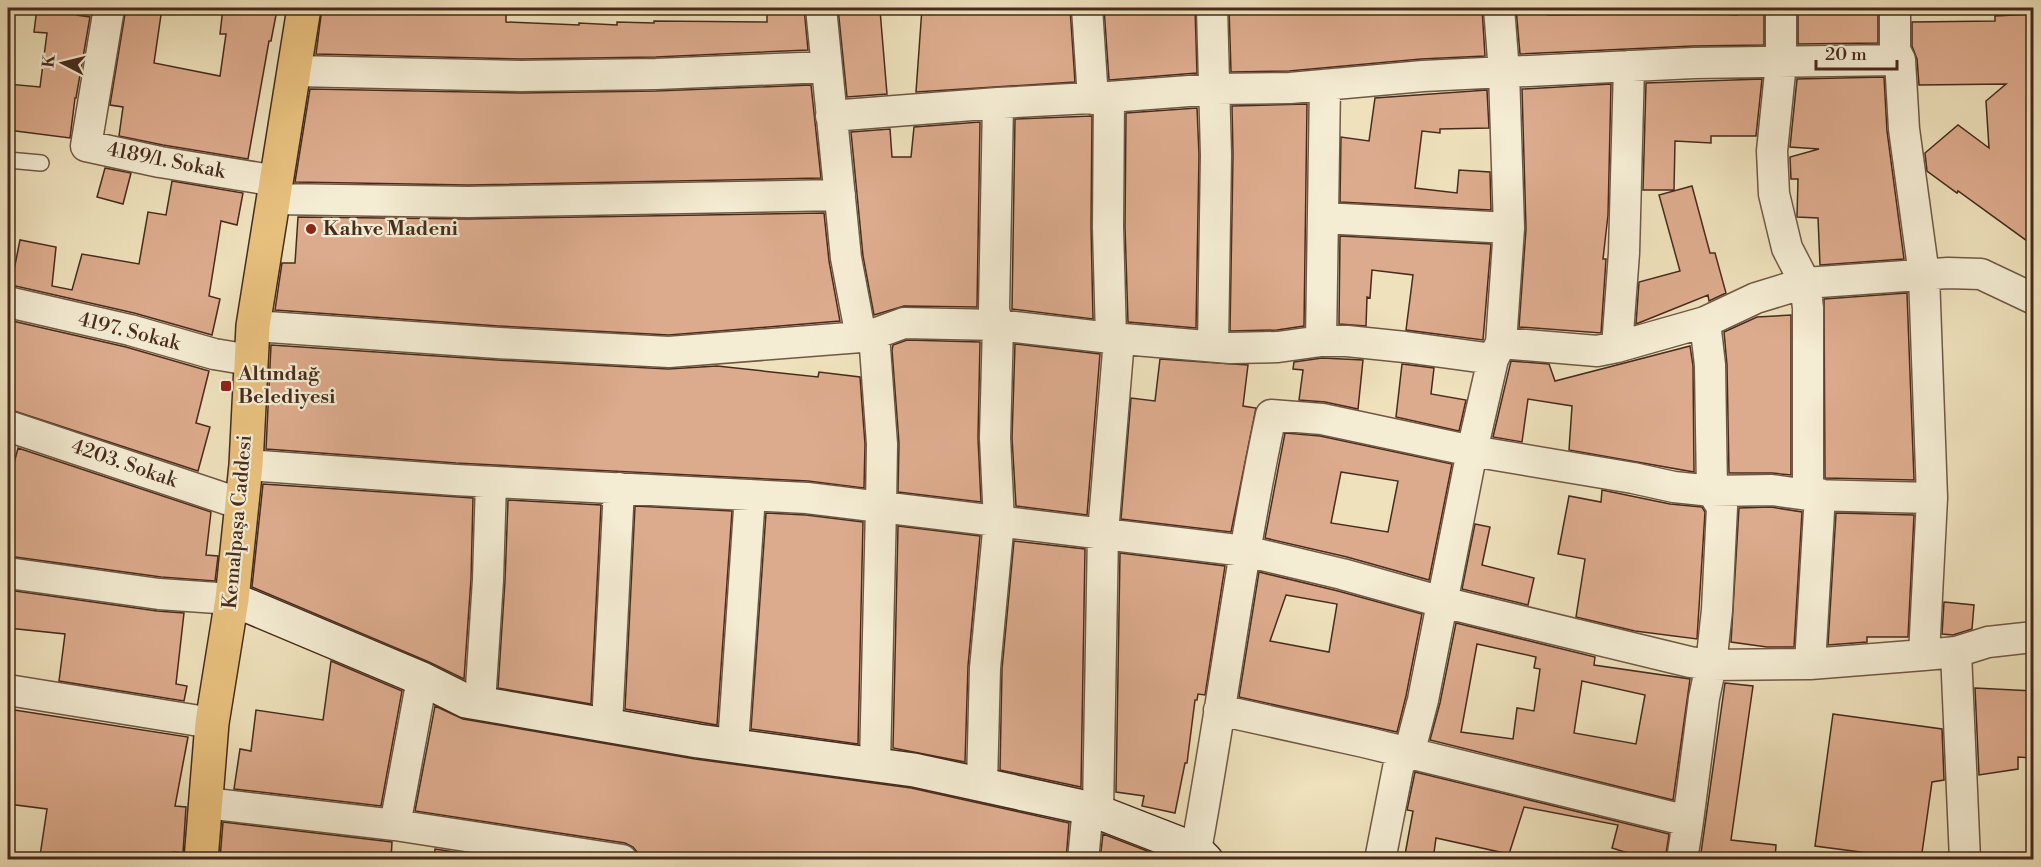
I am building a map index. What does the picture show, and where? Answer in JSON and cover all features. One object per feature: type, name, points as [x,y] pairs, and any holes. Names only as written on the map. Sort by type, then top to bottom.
[{"type":"main road","name":"Kemalpaşa Caddesi","points":[[201,860],[212,723],[232,599],[246,465],[253,326],[304,8]]},
{"type":"main road","points":[[232,599],[422,679],[466,701],[733,745],[914,770],[982,784],[1093,809],[1201,854]]},
{"type":"street","name":"4189/1. Sokak","points":[[109,8],[86,146],[276,190]]},
{"type":"street","points":[[821,8],[846,258],[867,336],[882,444],[875,765]]},
{"type":"street","points":[[1083,860],[1093,809],[1103,533],[1115,338],[1101,98],[1087,8]]},
{"type":"street","points":[[1212,8],[1216,89],[1213,346]]},
{"type":"street","points":[[1380,860],[1399,763],[1409,754],[1423,700],[1472,451],[1497,351],[1509,228],[1504,72],[1499,8]]},
{"type":"street","points":[[1781,8],[1781,63],[1772,151],[1774,194],[1786,248],[1805,283],[1808,308],[1814,495],[1810,663]]},
{"type":"street","points":[[1894,8],[1895,50],[1900,60],[1904,129],[1924,275],[1932,498],[1924,655]]},
{"type":"street","points":[[831,116],[1216,89],[1325,85],[1423,76],[1694,63],[1900,60]]},
{"type":"street","points":[[1617,347],[1624,253],[1629,66]]},
{"type":"street","points":[[294,71],[521,76],[657,74],[826,67]]},
{"type":"street","points":[[1321,341],[1325,85]]},
{"type":"street","points":[[982,784],[985,668],[999,521],[995,438],[998,325],[994,310],[998,103]]},
{"type":"street","points":[[276,190],[468,202],[840,195]]},
{"type":"street","points":[[1323,218],[1509,228]]},
{"type":"street","points":[[253,326],[669,352],[867,336],[904,323],[998,325],[1213,346],[1278,347],[1321,341],[1347,341],[1405,347],[1497,351],[1597,351],[1705,322],[1756,298],[1805,283],[1924,275],[1981,274],[2034,299]]},
{"type":"street","name":"4197. Sokak","points":[[8,302],[130,330],[214,354],[250,360]]},
{"type":"street","points":[[1682,860],[1704,698],[1711,665],[1717,610],[1722,507],[1712,491],[1710,366],[1705,322]]},
{"type":"street","points":[[1201,854],[1219,710],[1245,551],[1271,415],[1322,419],[1472,451],[1634,478],[1674,487],[1712,491],[1772,490],[1814,495],[1932,498]]},
{"type":"street","name":"4203. Sokak","points":[[8,426],[241,504]]},
{"type":"street","points":[[246,465],[491,482],[807,498],[1245,551],[1342,574],[1442,602],[1690,662],[1711,665],[1810,663],[1924,655],[1956,652],[1988,642],[2034,637]]},
{"type":"street","points":[[480,704],[488,580],[491,482]]},
{"type":"street","points":[[607,725],[619,488]]},
{"type":"street","points":[[733,745],[750,495]]},
{"type":"street","points":[[8,573],[159,594],[232,599]]},
{"type":"street","points":[[1956,652],[1965,860]]},
{"type":"street","points":[[395,825],[422,679]]},
{"type":"street","points":[[8,690],[212,723]]},
{"type":"street","points":[[1219,710],[1688,821]]},
{"type":"street","points":[[206,803],[395,825],[622,860]]},
{"type":"lane","points":[[8,160],[41,163]]},
{"type":"building","points":[[37,8],[78,8],[77,15],[90,17],[70,138],[8,130],[8,84],[40,87],[47,33],[34,32]]},
{"type":"building","points":[[126,8],[162,8],[154,63],[220,76],[226,34],[220,34],[223,8],[277,10],[271,41],[269,41],[248,159],[119,136],[123,107],[110,105]]},
{"type":"building","points":[[322,8],[506,8],[506,22],[617,25],[617,22],[654,23],[654,21],[767,22],[767,8],[804,8],[808,50],[656,57],[521,59],[316,54]]},
{"type":"building","points":[[838,8],[862,8],[862,12],[880,10],[887,94],[847,97]]},
{"type":"building","points":[[922,8],[982,12],[983,8],[1070,8],[1075,82],[916,92]]},
{"type":"building","points":[[1104,8],[1195,8],[1197,73],[1109,80]]},
{"type":"building","points":[[1229,8],[1482,8],[1485,56],[1421,59],[1289,71],[1231,72]]},
{"type":"building","points":[[1516,8],[1548,8],[1548,15],[1627,14],[1627,8],[1696,8],[1696,12],[1737,15],[1738,8],[1764,8],[1764,45],[1520,54]]},
{"type":"building","points":[[1798,13],[1878,13],[1878,43],[1798,44]]},
{"type":"building","points":[[2034,14],[2034,246],[1927,171],[1925,153],[1958,125],[1989,148],[1986,101],[2006,84],[1919,85],[1917,59],[1912,46],[1912,22],[1995,21],[1995,16]]},
{"type":"building","points":[[1884,77],[1887,131],[1904,259],[1820,265],[1818,218],[1797,217],[1798,179],[1791,179],[1790,157],[1819,149],[1790,147],[1797,79]]},
{"type":"building","points":[[1762,79],[1756,136],[1711,136],[1711,143],[1675,141],[1674,190],[1643,190],[1646,83]]},
{"type":"building","points":[[1611,84],[1608,215],[1603,259],[1606,259],[1601,333],[1519,327],[1526,229],[1522,89]]},
{"type":"building","points":[[811,85],[821,178],[468,185],[295,182],[310,89],[521,93]]},
{"type":"building","points":[[1487,90],[1489,128],[1440,129],[1440,133],[1422,131],[1415,188],[1457,193],[1459,170],[1490,172],[1491,210],[1340,202],[1341,137],[1369,141],[1375,98]]},
{"type":"building","points":[[1307,104],[1304,326],[1277,330],[1230,331],[1232,106]]},
{"type":"building","points":[[1197,108],[1199,155],[1196,328],[1128,322],[1125,227],[1126,113]]},
{"type":"building","points":[[1092,116],[1093,319],[1012,309],[1015,119]]},
{"type":"building","points":[[980,122],[977,307],[904,306],[874,315],[863,256],[851,132],[890,129],[892,157],[911,157],[914,127]]},
{"type":"building","points":[[105,168],[131,173],[123,204],[97,197]]},
{"type":"building","points":[[172,181],[243,193],[237,225],[221,221],[209,296],[220,299],[212,335],[134,313],[11,285],[20,240],[56,247],[52,286],[72,290],[82,254],[139,264],[148,212],[166,215]]},
{"type":"building","points":[[1692,186],[1710,253],[1715,253],[1726,293],[1709,301],[1708,295],[1636,324],[1639,282],[1680,271],[1659,195]]},
{"type":"building","points":[[824,213],[829,261],[840,321],[669,335],[275,310],[282,263],[295,263],[298,217],[468,219]]},
{"type":"building","points":[[1340,236],[1491,244],[1483,340],[1406,330],[1413,275],[1372,270],[1370,298],[1367,297],[1366,326],[1339,324]]},
{"type":"building","points":[[1907,293],[1914,480],[1825,478],[1824,299]]},
{"type":"building","points":[[1791,315],[1791,475],[1729,473],[1727,365],[1724,332],[1757,317]]},
{"type":"building","points":[[8,320],[126,347],[209,371],[196,423],[210,427],[198,471],[8,409]]},
{"type":"building","points":[[907,340],[980,342],[978,438],[981,502],[898,492],[899,443],[892,350],[893,345]]},
{"type":"building","points":[[1015,344],[1100,354],[1087,515],[1016,506],[1012,438]]},
{"type":"building","points":[[271,345],[668,369],[717,366],[818,377],[819,372],[860,377],[865,444],[864,488],[808,481],[456,463],[266,449]]},
{"type":"building","points":[[1690,346],[1693,366],[1694,472],[1569,450],[1572,406],[1528,399],[1522,442],[1493,437],[1511,361],[1549,364],[1555,381]]},
{"type":"building","points":[[1322,358],[1363,360],[1358,409],[1325,402],[1299,400],[1303,370],[1293,369],[1294,362]]},
{"type":"building","points":[[1160,359],[1248,365],[1243,406],[1256,408],[1231,532],[1121,519],[1131,398],[1155,401]]},
{"type":"building","points":[[1402,364],[1434,368],[1431,394],[1466,400],[1459,431],[1396,417]]},
{"type":"building","points":[[1285,433],[1320,436],[1452,464],[1429,580],[1347,557],[1265,538]],"holes":[[[1341,472],[1398,481],[1388,532],[1331,523]]]},
{"type":"building","points":[[18,448],[211,512],[206,555],[218,556],[215,581],[161,577],[8,556],[8,486]]},
{"type":"building","points":[[263,484],[473,498],[471,579],[464,679],[252,587]]},
{"type":"building","points":[[1602,490],[1670,504],[1702,507],[1705,512],[1697,639],[1635,631],[1576,617],[1585,559],[1558,554],[1569,496],[1601,502]]},
{"type":"building","points":[[508,500],[601,505],[591,704],[498,688]]},
{"type":"building","points":[[635,506],[732,511],[717,725],[625,709]]},
{"type":"building","points":[[1771,507],[1802,512],[1794,647],[1767,647],[1731,642],[1739,508]]},
{"type":"building","points":[[766,513],[863,522],[858,744],[751,729]]},
{"type":"building","points":[[1836,513],[1914,515],[1908,637],[1867,637],[1867,642],[1828,645]]},
{"type":"building","points":[[1475,524],[1490,527],[1482,565],[1534,578],[1528,605],[1462,589]]},
{"type":"building","points":[[898,526],[980,536],[968,666],[965,762],[893,748]]},
{"type":"building","points":[[1014,541],[1085,549],[1081,787],[1000,770],[1002,669]]},
{"type":"building","points":[[1120,553],[1225,566],[1205,695],[1198,694],[1195,700],[1187,763],[1185,763],[1175,813],[1142,806],[1144,796],[1116,792]]},
{"type":"building","points":[[1259,572],[1422,614],[1397,732],[1239,697]],"holes":[[[1286,595],[1337,604],[1329,652],[1270,641]]]},
{"type":"building","points":[[8,590],[184,613],[176,684],[187,686],[184,701],[59,681],[65,634],[8,628]]},
{"type":"building","points":[[1944,602],[1974,605],[1972,629],[1953,635],[1942,634]]},
{"type":"building","points":[[1456,623],[1595,657],[1594,665],[1690,679],[1673,800],[1430,740]],"holes":[[[1477,644],[1536,657],[1534,668],[1540,669],[1534,711],[1517,708],[1513,739],[1461,732]],[[1582,681],[1645,695],[1636,744],[1574,733]]]},
{"type":"building","points":[[331,661],[402,691],[381,806],[234,789],[240,749],[251,751],[256,710],[323,720]]},
{"type":"building","points":[[1725,683],[1753,686],[1731,840],[1776,845],[1775,860],[1700,860]]},
{"type":"building","points":[[1975,688],[2034,691],[2034,758],[2018,757],[2018,769],[1979,775]]},
{"type":"building","points":[[435,706],[463,719],[695,759],[911,788],[1069,823],[1066,860],[639,860],[638,853],[625,843],[415,811]]},
{"type":"building","points":[[8,709],[188,737],[175,806],[186,807],[183,853],[173,852],[171,860],[62,860],[40,856],[47,809],[8,804]]},
{"type":"building","points":[[1833,714],[1942,729],[1944,780],[1932,782],[1921,860],[1815,846]]},
{"type":"building","points":[[1415,772],[1669,834],[1665,860],[1650,860],[1612,848],[1618,825],[1524,807],[1509,854],[1436,838],[1433,860],[1404,860],[1413,811],[1407,810]]},
{"type":"building","points":[[223,822],[392,842],[391,860],[220,859]]},
{"type":"building","points":[[1103,834],[1155,854],[1167,860],[1100,860]]},
{"type":"building","points":[[435,849],[506,860],[434,860]]},
{"type":"place","name":"Kahve Madeni","points":[[311,229]]},
{"type":"place","name":"Altındağ Belediyesi","points":[[226,386]]}]
